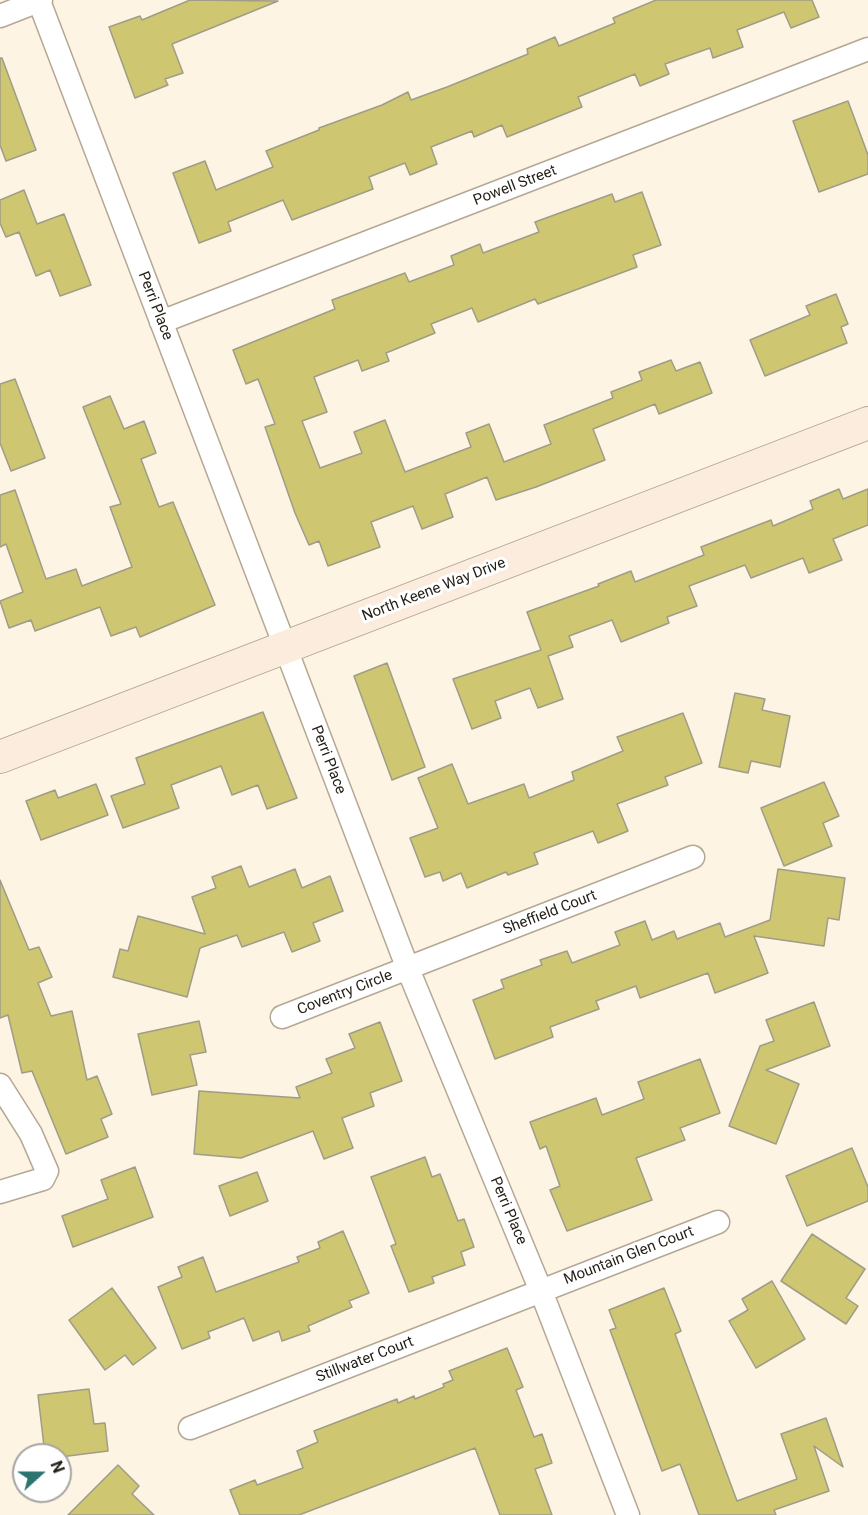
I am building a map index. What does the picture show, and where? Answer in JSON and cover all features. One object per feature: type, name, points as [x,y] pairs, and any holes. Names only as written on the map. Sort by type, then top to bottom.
[{"type":"street","points":[[0,16],[40,0]]},
{"type":"street","name":"Perri Place","points":[[40,0],[408,969],[541,1291],[628,1515]]},
{"type":"street","name":"Powell Street","points":[[161,322],[868,49]]},
{"type":"street","name":"North Keene Way Drive","points":[[0,757],[868,423]]},
{"type":"street","name":"Sheffield Court","points":[[408,969],[693,857]]},
{"type":"street","name":"Coventry Circle","points":[[282,1017],[408,969]]},
{"type":"street","points":[[0,1084],[31,1134],[47,1171],[43,1179],[0,1192]]},
{"type":"street","name":"Mountain Glen Court","points":[[541,1291],[718,1222]]},
{"type":"street","name":"Stillwater Court","points":[[190,1428],[541,1291]]},
{"type":"building","points":[[190,0],[278,1],[172,44],[183,73],[165,79],[168,85],[135,98],[109,27],[140,16],[142,20]]},
{"type":"building","points":[[656,0],[812,0],[819,17],[791,28],[784,12],[737,30],[743,47],[713,58],[710,48],[665,64],[669,74],[640,86],[635,74],[578,97],[582,107],[507,137],[502,125],[474,137],[472,131],[431,147],[437,164],[410,175],[405,163],[369,177],[373,189],[292,220],[283,200],[228,222],[231,231],[199,243],[173,173],[205,161],[216,190],[273,167],[266,151],[319,130],[319,128],[382,105],[408,92],[411,100],[447,87],[528,54],[527,49],[555,37],[559,46],[615,23],[613,18]]},
{"type":"building","points":[[0,58],[2,58],[36,150],[6,161],[0,145]]},
{"type":"building","points":[[848,101],[868,155],[868,174],[819,192],[793,121]]},
{"type":"building","points":[[24,190],[37,224],[64,214],[91,285],[60,296],[50,270],[36,276],[19,232],[6,237],[0,223],[0,200]]},
{"type":"building","points":[[642,192],[661,245],[633,255],[637,267],[538,304],[535,299],[478,322],[472,308],[431,324],[435,333],[386,353],[389,361],[362,371],[358,360],[314,377],[327,412],[302,421],[320,468],[362,453],[354,432],[385,420],[405,472],[471,447],[466,433],[489,424],[504,462],[551,444],[544,425],[613,398],[611,392],[642,380],[639,372],[671,360],[676,371],[700,362],[712,393],[659,414],[655,404],[593,429],[605,460],[536,487],[496,500],[487,477],[445,494],[453,517],[422,529],[413,506],[371,522],[380,547],[328,566],[319,541],[309,545],[295,513],[265,427],[275,424],[258,379],[246,384],[233,350],[335,309],[332,300],[405,273],[409,282],[454,265],[451,256],[480,244],[483,253],[539,232],[535,222],[612,194],[615,202]]},
{"type":"building","points":[[836,294],[848,324],[841,327],[847,343],[765,376],[750,340],[810,315],[806,306]]},
{"type":"building","points":[[15,379],[45,458],[11,471],[0,443],[0,384]]},
{"type":"building","points":[[110,396],[124,429],[144,421],[156,453],[141,459],[159,507],[173,502],[215,605],[140,637],[136,627],[111,636],[100,607],[35,631],[31,620],[9,628],[0,601],[23,592],[6,544],[0,547],[0,495],[15,490],[46,579],[76,569],[82,586],[132,567],[110,507],[121,504],[83,407]]},
{"type":"building","points":[[839,489],[843,499],[868,489],[868,525],[833,539],[842,560],[809,573],[803,558],[751,578],[745,565],[689,586],[697,606],[667,617],[669,623],[621,642],[612,620],[569,636],[573,647],[548,656],[563,699],[538,708],[530,688],[495,701],[501,718],[472,729],[453,679],[541,650],[527,612],[599,586],[598,584],[631,571],[635,582],[704,555],[701,547],[771,520],[773,526],[813,509],[810,501]]},
{"type":"building","points":[[387,663],[425,767],[392,780],[354,676]]},
{"type":"building","points":[[735,693],[765,699],[762,710],[790,716],[780,767],[751,761],[748,773],[719,767]]},
{"type":"building","points":[[263,712],[297,798],[267,809],[258,785],[232,795],[221,766],[171,785],[179,808],[123,828],[111,796],[145,784],[136,758]]},
{"type":"building","points":[[683,713],[702,763],[665,777],[668,785],[617,804],[628,831],[598,843],[593,831],[534,853],[538,864],[508,875],[506,872],[467,888],[461,873],[443,881],[440,872],[425,877],[410,838],[438,828],[418,778],[452,764],[468,804],[524,784],[529,798],[574,780],[572,772],[623,751],[617,737]]},
{"type":"building","points":[[824,782],[839,816],[823,823],[832,846],[784,866],[761,808]]},
{"type":"building","points":[[96,784],[108,815],[41,840],[26,801],[55,790],[58,798]]},
{"type":"building","points":[[241,866],[249,887],[295,869],[302,888],[330,876],[343,911],[313,923],[320,941],[292,952],[284,932],[242,947],[237,935],[200,948],[187,997],[113,977],[120,949],[128,951],[138,916],[205,934],[192,897],[216,888],[212,877]]},
{"type":"building","points":[[778,869],[845,878],[839,920],[828,918],[824,946],[754,936],[768,973],[715,993],[708,973],[640,998],[636,986],[596,1001],[599,1009],[550,1027],[553,1037],[495,1059],[473,1000],[504,988],[501,980],[542,965],[540,960],[567,951],[572,963],[620,945],[615,932],[645,921],[652,940],[674,931],[677,939],[720,923],[725,937],[770,920]]},
{"type":"building","points":[[0,880],[29,950],[39,947],[52,977],[38,983],[51,1016],[72,1011],[87,1080],[97,1076],[112,1114],[101,1119],[108,1137],[66,1154],[32,1071],[22,1073],[8,1015],[0,1018]]},
{"type":"building","points":[[814,1002],[830,1046],[766,1070],[799,1084],[776,1144],[729,1126],[760,1046],[774,1041],[766,1020]]},
{"type":"building","points":[[199,1021],[206,1052],[190,1055],[197,1085],[152,1095],[138,1034]]},
{"type":"building","points":[[380,1022],[402,1081],[370,1093],[374,1106],[342,1118],[353,1148],[324,1159],[313,1131],[241,1158],[194,1154],[199,1091],[300,1098],[296,1087],[332,1073],[326,1059],[355,1048],[349,1034]]},
{"type":"building","points":[[700,1059],[720,1113],[680,1128],[685,1140],[636,1158],[652,1200],[567,1231],[550,1190],[560,1186],[546,1146],[540,1149],[530,1122],[596,1098],[602,1115],[644,1099],[638,1082]]},
{"type":"building","points":[[852,1148],[868,1187],[868,1201],[807,1226],[786,1176]]},
{"type":"building","points":[[425,1157],[432,1177],[440,1174],[458,1221],[464,1219],[474,1247],[461,1252],[465,1265],[432,1277],[434,1283],[409,1292],[391,1246],[396,1244],[371,1177]]},
{"type":"building","points":[[135,1167],[153,1217],[73,1247],[62,1216],[108,1199],[101,1180]]},
{"type":"building","points":[[257,1172],[268,1201],[230,1216],[219,1186]]},
{"type":"building","points":[[343,1231],[369,1293],[349,1301],[352,1307],[308,1326],[310,1331],[282,1341],[279,1331],[253,1341],[244,1318],[208,1332],[210,1338],[182,1349],[158,1287],[182,1277],[178,1267],[203,1257],[216,1292],[299,1262],[297,1257],[320,1248],[318,1242]]},
{"type":"building","points":[[812,1234],[865,1269],[846,1298],[858,1306],[846,1324],[781,1281]]},
{"type":"building","points":[[772,1281],[805,1339],[756,1368],[729,1321],[748,1310],[742,1299]]},
{"type":"building","points":[[112,1288],[156,1348],[133,1365],[125,1355],[105,1370],[69,1320]]},
{"type":"building","points":[[664,1288],[681,1331],[675,1334],[737,1501],[797,1479],[781,1434],[826,1418],[843,1467],[814,1446],[829,1491],[774,1510],[776,1515],[699,1515],[680,1464],[662,1471],[610,1330],[616,1328],[609,1310]]},
{"type":"building","points":[[507,1348],[523,1387],[516,1390],[534,1437],[542,1434],[552,1463],[535,1469],[552,1515],[500,1515],[475,1448],[299,1515],[240,1515],[230,1490],[255,1480],[257,1485],[303,1468],[297,1451],[318,1442],[314,1431],[397,1399],[398,1403],[414,1396],[415,1399],[444,1387],[443,1384],[453,1380],[449,1371]]},
{"type":"building","points":[[89,1389],[94,1424],[105,1423],[108,1451],[72,1456],[72,1443],[44,1443],[38,1395]]},
{"type":"building","points":[[118,1465],[139,1486],[132,1494],[154,1515],[68,1515]]}]
